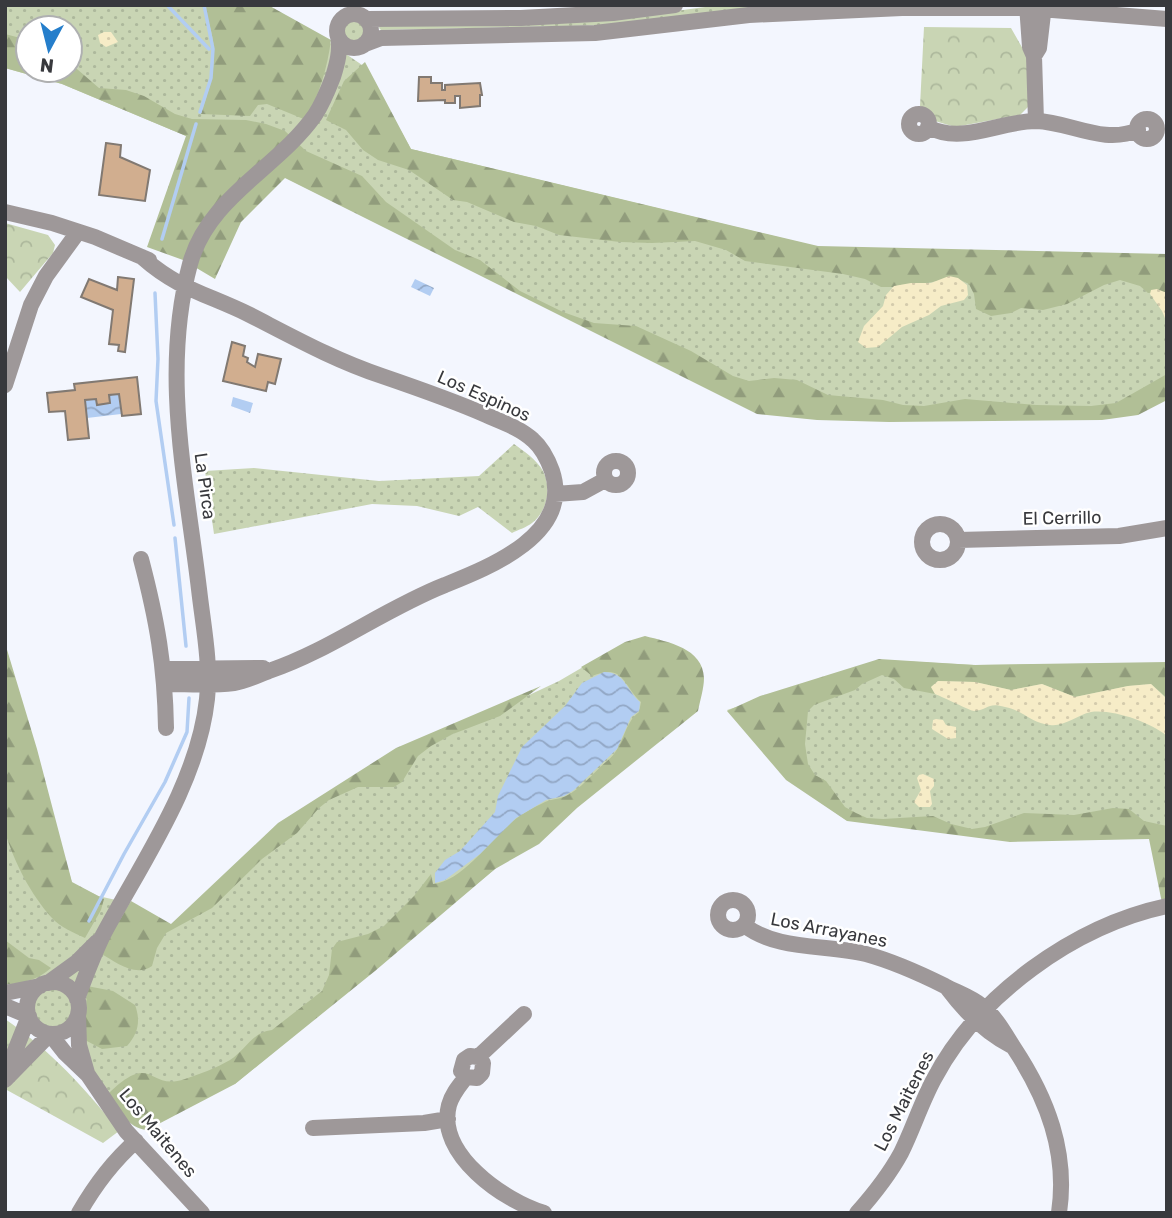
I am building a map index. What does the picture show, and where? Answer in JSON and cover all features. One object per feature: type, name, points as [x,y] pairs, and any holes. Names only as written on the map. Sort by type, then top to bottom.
[{"type":"street","name":"La Pirca","points":[[335,71],[339,48],[336,5]]},
{"type":"street","points":[[344,5],[363,17],[372,29],[369,40],[361,46]]},
{"type":"street","points":[[675,5],[613,13],[522,18],[347,15],[339,23],[338,32],[348,47],[361,46],[381,38],[595,33],[749,15],[964,7],[1035,7],[1167,19]]},
{"type":"street","points":[[1035,7],[1030,47],[1034,56],[1035,121]]},
{"type":"street","name":"La Pirca","points":[[77,1006],[103,935],[170,816],[194,754],[206,702],[207,677],[175,397],[176,356],[194,253],[212,221],[237,192],[306,126],[321,105],[345,55],[361,46]]},
{"type":"street","points":[[928,127],[950,134],[1035,121],[1112,136],[1126,135],[1138,130]]},
{"type":"street","name":"Los Espinos","points":[[5,212],[78,232],[142,257],[163,276],[187,282],[314,350],[451,400],[513,426],[534,440],[549,461],[556,482],[555,494]]},
{"type":"street","points":[[5,384],[31,305],[50,270],[78,232]]},
{"type":"street","points":[[165,676],[207,677],[236,682],[307,657],[422,594],[490,565],[532,539],[549,517],[555,494],[583,492],[606,480]]},
{"type":"street","name":"El Cerrillo","points":[[958,540],[1119,536],[1167,528]]},
{"type":"street","points":[[141,559],[157,621],[165,676],[166,729]]},
{"type":"street","name":"Los Maitenes","points":[[857,1213],[890,1172],[939,1070],[980,1014],[1004,989],[1072,943],[1125,920],[1167,906]]},
{"type":"street","name":"Los Arrayanes","points":[[744,925],[765,938],[864,954],[911,968],[947,987],[980,1014],[993,1036],[1013,1046],[1047,1105],[1059,1152],[1062,1195],[1059,1213]]},
{"type":"street","name":"La Pirca","points":[[5,993],[44,985],[76,962],[103,935]]},
{"type":"street","points":[[5,1006],[29,1016],[37,1028],[50,1034],[61,1033],[73,1024],[77,1006],[65,986],[44,985],[29,999],[29,1016],[5,1078]]},
{"type":"street","name":"Los Maitenes","points":[[77,1006],[79,1045],[88,1075]]},
{"type":"street","points":[[524,1014],[478,1057],[483,1062],[482,1073],[477,1078],[466,1077],[454,1092],[448,1107],[448,1119],[453,1143],[474,1171],[504,1194],[544,1213]]},
{"type":"street","points":[[5,1078],[50,1034]]},
{"type":"street","name":"Los Maitenes","points":[[50,1034],[88,1075],[119,1122],[202,1213]]},
{"type":"street","points":[[313,1128],[424,1123],[448,1119]]},
{"type":"street","points":[[79,1213],[115,1160],[136,1141]]},
{"type":"green space","points":[[5,5],[252,5],[327,41],[365,67],[411,149],[819,247],[1167,255],[1167,399],[1138,414],[759,414],[284,177],[62,84],[84,84],[84,14],[14,14],[14,71],[5,68]]},
{"type":"green space","points":[[202,5],[268,5],[331,40],[322,82],[306,120],[267,104],[258,105],[250,116],[201,114],[214,60],[212,34]]},
{"type":"green space","points":[[720,5],[819,5],[616,25],[379,28],[380,25],[646,15]]},
{"type":"green space","points":[[355,20],[365,27],[366,31],[359,41],[355,42],[345,35],[344,31],[351,21]]},
{"type":"green space","points":[[924,27],[1011,28],[1028,58],[1028,107],[1020,115],[955,127],[935,121],[928,111],[920,106]]},
{"type":"green space","points":[[5,34],[14,36],[14,71],[5,68]]},
{"type":"green space","points":[[365,62],[411,149],[818,246],[1167,254],[1167,292],[1148,293],[1140,286],[1120,280],[1067,304],[1043,310],[1021,308],[1011,313],[991,316],[976,309],[974,294],[969,284],[956,278],[902,287],[881,287],[865,279],[843,274],[745,261],[726,250],[695,241],[620,242],[559,235],[536,226],[514,222],[467,202],[453,200],[409,170],[378,160],[363,150],[346,130],[326,120],[344,81]]},
{"type":"green space","points":[[84,75],[99,88],[126,90],[144,96],[175,114],[192,119],[246,120],[285,131],[306,151],[362,176],[386,202],[455,250],[480,260],[520,291],[563,312],[594,323],[636,326],[691,351],[733,376],[749,381],[774,378],[797,380],[828,395],[883,400],[903,405],[924,406],[965,399],[1091,406],[1116,403],[1167,374],[1167,400],[1138,415],[1102,420],[889,422],[817,420],[757,414],[285,178],[241,222],[215,279],[183,260],[147,247],[186,136],[62,84],[84,84]]},
{"type":"green space","points":[[5,223],[48,235],[55,245],[53,253],[20,292],[5,276]]},
{"type":"green space","points":[[514,444],[540,467],[546,478],[547,492],[544,506],[537,518],[528,526],[512,533],[478,507],[459,516],[417,506],[372,504],[214,534],[205,471],[254,468],[379,481],[479,476]]},
{"type":"green space","points":[[645,636],[683,648],[698,660],[704,678],[698,711],[577,808],[539,844],[495,869],[375,971],[235,1084],[147,1130],[134,1126],[124,1117],[109,1093],[124,1081],[135,1074],[143,1073],[173,1082],[230,1060],[259,1034],[272,1030],[322,991],[329,975],[332,949],[337,942],[368,934],[384,926],[414,896],[431,874],[433,884],[455,876],[476,859],[516,818],[545,802],[572,793],[582,785],[613,756],[630,723],[639,712],[641,702],[617,674],[610,672],[592,676],[581,667],[625,642]]},
{"type":"green space","points":[[660,641],[684,649],[699,672],[696,696],[495,869],[235,1084],[107,1097],[92,1070],[83,1039],[82,1003],[74,988],[49,979],[5,984],[5,644],[72,883],[98,896],[134,904],[171,925],[278,825],[559,681],[607,653]]},
{"type":"green space","points":[[5,643],[37,749],[72,882],[104,899],[101,910],[85,938],[67,930],[44,909],[24,878],[5,832]]},
{"type":"green space","points":[[879,659],[974,665],[1167,662],[1167,698],[1151,684],[1075,697],[1042,684],[1011,690],[975,682],[938,681],[931,687],[935,694],[904,688],[894,679],[882,675],[855,690],[814,705],[808,711],[805,744],[808,764],[815,775],[826,781],[845,807],[867,818],[933,816],[972,829],[1024,813],[1074,815],[1113,808],[1129,809],[1144,821],[1167,826],[1167,901],[1162,903],[1149,839],[1010,842],[847,821],[786,780],[727,711],[760,696]]},
{"type":"green space","points":[[881,660],[976,665],[1167,663],[1167,904],[1150,838],[1009,841],[846,820],[787,779],[727,710]]},
{"type":"green space","points":[[541,686],[500,716],[453,734],[431,746],[418,756],[402,782],[394,787],[358,787],[329,800],[297,833],[262,859],[212,908],[166,933],[157,948],[152,966],[132,970],[100,953],[131,901],[171,924],[278,823],[396,748]]},
{"type":"green space","points":[[5,940],[29,958],[39,960],[51,968],[30,980],[5,985]]},
{"type":"green space","points":[[53,986],[69,993],[76,1009],[69,1025],[53,1032],[37,1025],[30,1009],[37,993]]},
{"type":"green space","points":[[87,986],[113,991],[135,1005],[137,1027],[127,1046],[102,1049],[85,1040]]},
{"type":"green space","points":[[5,1019],[66,1070],[119,1131],[103,1143],[5,1089]]},
{"type":"sand","points":[[111,32],[118,42],[106,47],[100,43],[98,35]]},
{"type":"sand","points":[[949,276],[958,278],[967,285],[968,295],[964,300],[941,306],[929,315],[902,327],[878,347],[866,348],[858,342],[864,326],[883,306],[886,295],[894,286],[931,283]]},
{"type":"sand","points":[[1151,290],[1167,293],[1167,323],[1150,294]]},
{"type":"sand","points":[[938,681],[975,682],[1011,690],[1042,684],[1075,697],[1151,684],[1167,699],[1167,736],[1141,721],[1110,713],[1091,712],[1055,725],[1038,722],[1017,711],[999,706],[974,711],[935,694],[931,687]]},
{"type":"sand","points":[[933,720],[956,727],[956,738],[948,739],[932,729]]},
{"type":"sand","points":[[923,774],[934,779],[934,786],[930,791],[930,807],[919,807],[914,802],[921,790],[917,778]]},
{"type":"water","points":[[415,279],[434,288],[430,296],[411,287]]},
{"type":"water","points":[[119,394],[121,414],[87,418],[85,400],[96,399],[97,404],[110,403],[109,395]]},
{"type":"water","points":[[233,397],[253,403],[250,413],[231,406]]},
{"type":"water","points":[[604,672],[621,678],[640,702],[639,711],[631,717],[617,749],[574,790],[564,796],[546,800],[516,818],[480,854],[445,880],[435,883],[435,873],[445,860],[460,851],[495,812],[498,796],[522,747],[565,706],[582,683]]},
{"type":"building","points":[[419,77],[431,77],[431,83],[442,83],[442,90],[445,90],[445,85],[480,83],[480,106],[460,108],[460,96],[455,96],[455,103],[445,103],[445,100],[418,101]]},
{"type":"building","points":[[106,143],[121,145],[120,157],[150,170],[145,201],[99,195]]},
{"type":"building","points":[[118,277],[134,279],[125,352],[118,351],[119,345],[109,344],[113,310],[81,297],[89,279],[117,290]]},
{"type":"building","points":[[232,342],[245,346],[243,356],[255,367],[258,354],[281,359],[275,384],[268,382],[266,391],[223,381]]},
{"type":"building","points":[[137,377],[141,414],[122,416],[119,394],[109,395],[110,403],[97,405],[96,399],[85,400],[89,438],[68,440],[65,411],[49,412],[47,393],[75,390],[74,384]]},
{"type":"waterway","points":[[167,5],[209,49]]},
{"type":"waterway","points":[[200,112],[211,78],[213,49],[204,5]]},
{"type":"waterway","points":[[162,239],[196,124]]},
{"type":"waterway","points":[[155,293],[158,359],[156,401],[174,525]]},
{"type":"waterway","points":[[175,538],[186,646]]},
{"type":"waterway","points":[[89,921],[165,782],[187,732],[189,698]]}]
